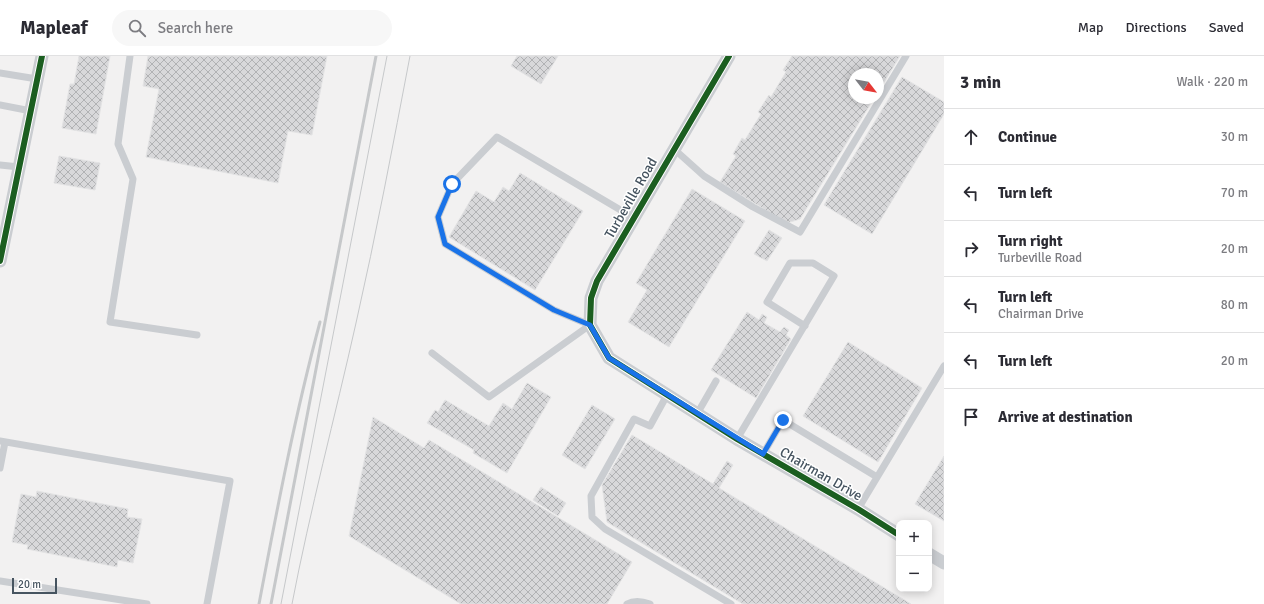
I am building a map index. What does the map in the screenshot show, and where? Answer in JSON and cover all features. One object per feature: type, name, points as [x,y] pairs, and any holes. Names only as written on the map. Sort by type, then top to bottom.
[{"type":"street","points":[[0,261],[3,229],[19,167],[42,56]]},
{"type":"street","name":"Turbeville Road","points":[[590,325],[591,298],[597,281],[729,56]]},
{"type":"street","name":"Chairman Drive","points":[[590,325],[609,358],[737,439],[858,509],[896,533]]},
{"type":"street","points":[[932,556],[944,563]]},
{"type":"lane","points":[[130,56],[118,144],[133,179],[110,322],[197,335]]},
{"type":"lane","points":[[674,149],[704,176],[753,207],[800,232],[906,56]]},
{"type":"lane","points":[[0,73],[37,79]]},
{"type":"lane","points":[[0,105],[30,111]]},
{"type":"lane","points":[[590,325],[554,310],[445,244],[438,217],[452,184],[497,137],[634,218]]},
{"type":"lane","points":[[0,165],[19,167]]},
{"type":"lane","points":[[737,439],[805,326],[834,276],[813,263],[790,263],[766,302],[805,326]]},
{"type":"lane","points":[[432,353],[489,397],[590,325]]},
{"type":"lane","points":[[858,509],[944,366]]},
{"type":"lane","points":[[697,414],[716,381]]},
{"type":"lane","points":[[667,395],[650,426],[634,419],[591,496],[592,517],[605,529],[731,604]]},
{"type":"lane","points":[[763,454],[783,420],[877,477]]},
{"type":"lane","points":[[0,468],[2,441],[230,481],[207,604]]},
{"type":"lane","points":[[0,581],[147,604]]},
{"type":"lane","points":[[627,604],[631,601],[644,601],[650,604]]},
{"type":"building","points":[[79,56],[110,56],[96,134],[62,128],[70,84],[74,84]]},
{"type":"building","points":[[148,56],[327,56],[312,135],[288,131],[278,183],[146,157],[159,89],[143,86]]},
{"type":"building","points":[[517,56],[558,56],[541,84],[511,66]]},
{"type":"building","points":[[792,56],[900,56],[884,82],[884,68],[848,68],[848,104],[870,104],[800,219],[787,223],[720,182],[736,156],[733,154],[742,138],[745,140],[761,114],[758,112],[769,95],[771,97],[786,72],[783,70]]},
{"type":"building","points":[[902,77],[944,102],[944,114],[872,234],[824,205]]},
{"type":"building","points":[[59,156],[100,163],[95,190],[54,183]]},
{"type":"building","points":[[520,173],[583,211],[535,290],[449,237],[476,191],[494,202],[503,187],[509,191]]},
{"type":"building","points":[[692,189],[745,221],[669,347],[628,322],[647,290],[636,283]]},
{"type":"building","points":[[769,230],[782,238],[767,261],[754,254]]},
{"type":"building","points":[[747,312],[759,320],[762,314],[767,317],[764,323],[780,332],[784,327],[789,330],[786,335],[791,339],[756,398],[711,370]]},
{"type":"building","points":[[848,342],[922,388],[878,462],[803,416]]},
{"type":"building","points":[[527,383],[551,397],[507,473],[473,453],[474,450],[427,423],[435,410],[438,412],[445,400],[489,426],[503,403],[512,409]]},
{"type":"building","points":[[592,405],[615,419],[585,469],[562,455]]},
{"type":"building","points":[[373,417],[424,448],[429,440],[632,562],[607,604],[461,604],[349,536]]},
{"type":"building","points":[[632,435],[713,484],[727,461],[733,465],[719,488],[911,604],[743,604],[607,522],[602,485]]},
{"type":"building","points":[[944,456],[944,521],[915,504]]},
{"type":"building","points":[[541,487],[566,503],[558,516],[533,500]]},
{"type":"building","points":[[37,491],[128,509],[127,517],[142,519],[133,563],[118,560],[117,567],[27,549],[28,545],[12,542],[21,494],[36,497]]},
{"type":"tram line","points":[[281,604],[387,56]]},
{"type":"tram line","points":[[292,604],[363,290],[410,56]]},
{"type":"railway","points":[[271,604],[376,56]]},
{"type":"railway","points":[[259,604],[294,427],[320,322]]},
{"type":"cycle path","points":[[0,261],[42,56]]},
{"type":"cycle path","points":[[729,56],[597,281],[591,298],[590,325],[609,358],[737,439],[858,509],[896,533]]},
{"type":"route","points":[[452,184],[438,217],[445,244],[554,310],[590,325],[609,358],[763,454],[783,420]]}]
